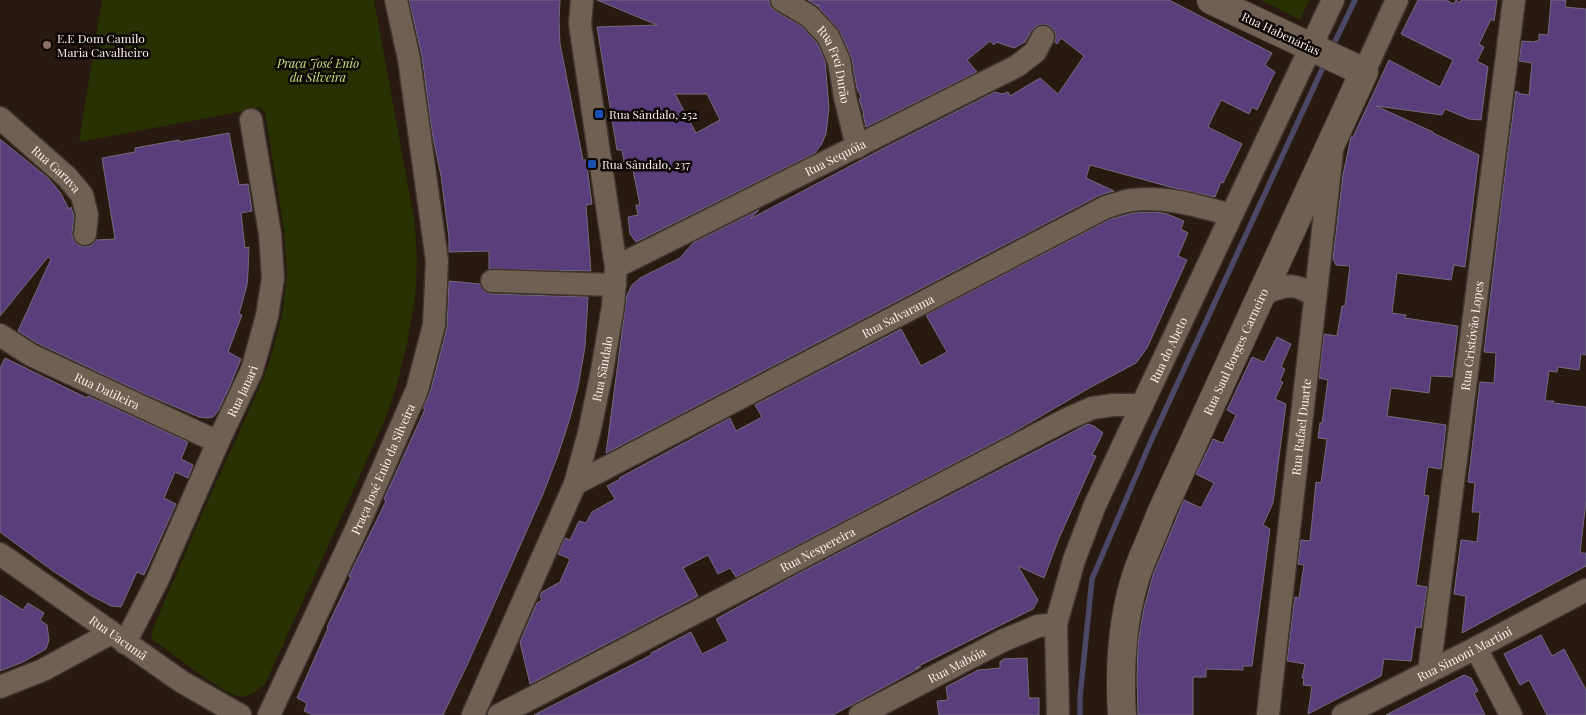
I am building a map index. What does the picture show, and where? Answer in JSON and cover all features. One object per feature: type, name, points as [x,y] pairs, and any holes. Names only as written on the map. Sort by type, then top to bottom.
[{"type":"street","name":"Praça José Enio da Silveira","points":[[269,715],[356,530],[417,390],[434,325],[437,261],[409,59],[396,0]]},
{"type":"street","name":"Rua Sãndalo","points":[[473,715],[575,484],[589,433],[613,306],[616,276],[580,24],[582,0]]},
{"type":"street","name":"Rua Frei Durão","points":[[782,0],[810,16],[828,36],[839,61],[845,97],[857,147]]},
{"type":"street","name":"Rua do Abeto","points":[[1058,715],[1056,624],[1074,560],[1095,505],[1231,214],[1316,49],[1334,0]]},
{"type":"street","name":"Rua Saul Borges Carneiro","points":[[1122,715],[1121,658],[1128,607],[1138,571],[1161,513],[1334,138],[1358,69],[1397,0]]},
{"type":"street","name":"Rua Cristóvão Lopes","points":[[1429,672],[1514,0]]},
{"type":"street","name":"Rua Habenárias","points":[[1215,1],[1358,69]]},
{"type":"street","name":"Rua Sequóia","points":[[616,276],[857,147],[1018,66],[1035,52],[1043,37]]},
{"type":"street","name":"Rua Garuva","points":[[0,118],[67,176],[82,195],[87,215],[86,234]]},
{"type":"street","name":"Rua Janari","points":[[118,638],[157,581],[252,370],[267,316],[273,278],[270,234],[251,120]]},
{"type":"street","name":"Rua Rafael Duarte","points":[[1268,715],[1334,138]]},
{"type":"street","name":"Rua Salvarama","points":[[575,484],[1106,207],[1132,200],[1156,200],[1187,202],[1231,214]]},
{"type":"street","points":[[492,281],[616,276]]},
{"type":"street","points":[[1261,294],[1290,285],[1302,288],[1315,296]]},
{"type":"street","name":"Rua Datileira","points":[[0,334],[39,360],[218,442]]},
{"type":"street","name":"Rua Nespereira","points":[[499,715],[1067,418],[1092,408],[1113,405],[1142,405]]},
{"type":"street","name":"Rua Uacumã","points":[[0,554],[182,682],[240,715]]},
{"type":"street","name":"Rua Simoni Martini","points":[[1343,715],[1586,590]]},
{"type":"street","name":"Rua Mabóia","points":[[860,715],[1002,641],[1038,626],[1056,624]]},
{"type":"street","points":[[0,687],[118,638]]},
{"type":"street","points":[[1476,648],[1510,715]]},
{"type":"green space","name":"Praça José Enio da Silveira","points":[[102,0],[374,0],[415,224],[417,261],[415,298],[407,344],[396,388],[386,417],[265,684],[246,696],[238,696],[222,689],[153,640],[151,633],[260,386],[269,363],[282,316],[287,273],[284,230],[265,113],[260,108],[79,142]]},
{"type":"green space","points":[[1261,0],[1309,0],[1300,20]]},
{"type":"building","points":[[409,0],[560,0],[560,44],[583,160],[586,160],[592,204],[586,205],[591,271],[489,269],[489,251],[449,252],[441,176],[432,132],[422,56]]},
{"type":"building","points":[[597,0],[769,0],[770,6],[775,11],[801,26],[817,43],[825,61],[829,108],[826,134],[815,153],[636,242],[630,234],[628,217],[638,215],[636,205],[640,205],[632,165],[625,167],[622,150],[617,150],[597,27],[657,25]],"holes":[[[675,94],[707,94],[720,120],[696,133]]]},
{"type":"building","points":[[808,0],[1169,0],[1272,53],[1265,65],[1275,72],[1257,110],[1252,107],[1249,114],[1221,100],[1208,127],[1242,144],[1215,197],[1090,165],[1086,178],[1114,191],[1100,195],[606,453],[627,295],[632,285],[640,278],[680,258],[693,243],[759,210],[750,219],[995,92],[1003,94],[1008,92],[1010,96],[1040,78],[1058,94],[1084,56],[1061,38],[1057,44],[1055,42],[1054,30],[1050,26],[1043,24],[1036,26],[1025,42],[1014,48],[996,42],[994,45],[990,41],[967,60],[977,72],[866,127],[852,59],[840,31],[820,9],[818,4],[819,7]]},
{"type":"building","points":[[1418,0],[1446,0],[1454,4],[1456,0],[1460,3],[1461,0],[1497,0],[1494,21],[1491,19],[1479,44],[1484,47],[1477,61],[1488,67],[1481,120],[1469,119],[1445,109],[1442,115],[1376,106],[1479,155],[1465,267],[1454,265],[1451,280],[1397,273],[1392,313],[1406,315],[1405,318],[1458,326],[1452,377],[1431,376],[1429,393],[1391,388],[1387,416],[1446,425],[1441,469],[1428,467],[1424,495],[1429,496],[1416,585],[1427,587],[1421,628],[1416,627],[1411,661],[1384,659],[1381,676],[1308,714],[1312,686],[1303,685],[1304,678],[1302,678],[1305,664],[1287,661],[1295,597],[1299,598],[1304,565],[1298,564],[1301,540],[1310,541],[1316,482],[1321,483],[1327,439],[1318,438],[1328,380],[1319,378],[1324,334],[1337,336],[1342,306],[1345,306],[1350,266],[1336,265],[1333,259],[1343,175],[1351,137],[1353,137],[1389,60],[1440,87],[1453,60],[1401,34]]},
{"type":"building","points":[[1551,0],[1566,0],[1565,7],[1586,9],[1586,355],[1581,354],[1579,370],[1558,367],[1557,372],[1549,371],[1545,401],[1586,407],[1586,501],[1580,553],[1586,553],[1586,566],[1462,633],[1466,596],[1454,594],[1461,540],[1477,542],[1480,512],[1472,512],[1475,483],[1468,482],[1480,382],[1494,383],[1496,353],[1484,352],[1502,198],[1516,91],[1529,95],[1532,63],[1519,61],[1522,41],[1535,42],[1539,41],[1539,34],[1548,35]]},
{"type":"building","points":[[229,133],[239,185],[248,184],[252,211],[241,213],[245,248],[249,247],[247,285],[239,314],[242,315],[228,352],[241,359],[218,411],[213,417],[199,417],[145,394],[37,343],[18,331],[51,259],[48,257],[0,316],[0,139],[48,178],[60,192],[69,209],[71,207],[74,216],[73,239],[78,245],[84,247],[91,246],[96,240],[115,239],[102,158],[135,152],[135,148]]},
{"type":"building","points":[[1157,212],[1184,221],[1181,229],[1188,233],[1178,256],[1187,260],[1147,348],[1136,363],[1012,433],[736,577],[730,568],[718,574],[708,555],[683,568],[698,596],[530,684],[520,642],[537,603],[542,600],[540,597],[542,592],[560,582],[570,559],[558,554],[565,538],[570,540],[579,521],[586,523],[592,512],[615,499],[607,486],[730,418],[736,431],[762,417],[755,405],[901,329],[921,366],[947,352],[926,315],[1111,219],[1133,213]]},
{"type":"building","points":[[449,281],[480,284],[485,292],[492,294],[588,297],[585,347],[570,418],[543,494],[443,715],[313,715],[304,711],[307,703],[297,698],[327,627],[351,577],[349,576],[386,501],[384,499],[425,409],[423,408],[430,393],[447,328]]},
{"type":"building","points":[[1277,337],[1291,344],[1281,367],[1285,369],[1280,381],[1283,382],[1275,399],[1286,404],[1273,503],[1263,525],[1270,529],[1252,666],[1243,666],[1243,670],[1206,669],[1206,677],[1193,677],[1193,715],[1138,715],[1138,643],[1144,608],[1153,575],[1184,500],[1201,508],[1214,483],[1196,474],[1213,439],[1223,443],[1236,415],[1227,410],[1252,357],[1264,362]]},
{"type":"building","points":[[5,358],[87,398],[88,396],[188,442],[181,459],[193,465],[188,478],[175,472],[164,498],[176,504],[144,575],[137,572],[121,607],[111,606],[90,595],[53,571],[0,532],[0,368]]},
{"type":"building","points":[[1088,424],[1103,433],[1092,455],[1096,456],[1059,538],[1044,578],[1018,566],[1038,600],[1033,609],[915,668],[921,667],[833,715],[534,715],[651,655],[651,653],[691,632],[702,654],[728,641],[716,619],[796,575]]},
{"type":"building","points":[[0,595],[23,610],[28,603],[44,613],[40,620],[47,625],[49,640],[46,649],[23,662],[0,671]]},
{"type":"building","points":[[1541,635],[1552,656],[1564,649],[1586,690],[1586,715],[1547,715],[1529,680],[1520,685],[1504,654]]},
{"type":"building","points":[[1027,658],[1029,698],[1039,698],[1039,715],[939,715],[937,701],[948,700],[946,687],[978,670],[1000,668],[1000,661],[1003,661],[1003,659]]},
{"type":"building","points":[[1464,675],[1471,678],[1478,691],[1474,693],[1485,715],[1386,715]]},
{"type":"waterway","points":[[1331,50],[1355,0]]},
{"type":"waterway","points":[[1080,715],[1080,697],[1092,579],[1151,441],[1325,63]]},
{"type":"place","name":"E.E Dom Camilo Maria Cavalheiro","points":[[47,45]]},
{"type":"place","name":"Rua Sândalo, 252","points":[[599,114]]},
{"type":"place","name":"Rua Sândalo, 237","points":[[592,164]]}]
